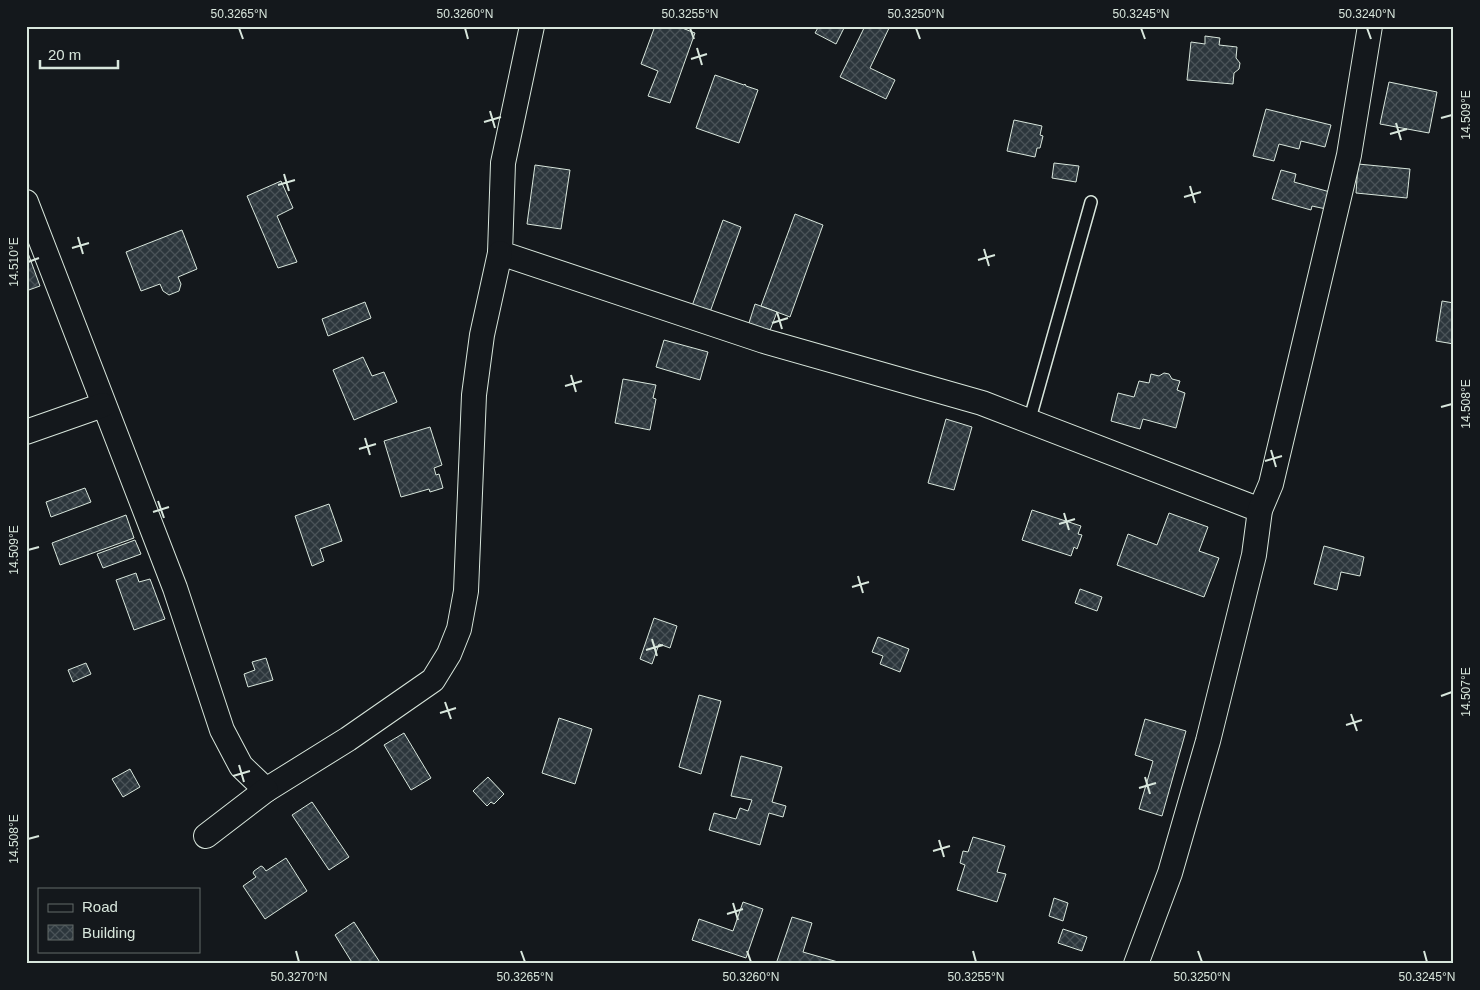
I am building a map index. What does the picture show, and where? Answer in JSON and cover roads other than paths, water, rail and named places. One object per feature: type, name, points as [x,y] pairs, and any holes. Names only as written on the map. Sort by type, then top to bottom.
[{"type":"street","points":[[206,836],[266,790],[348,739],[433,680],[449,654],[459,629],[466,591],[474,395],[482,335],[500,253],[504,163],[532,26]]},
{"type":"street","points":[[1136,964],[1170,873],[1208,741],[1254,555],[1260,510],[1271,484],[1347,164],[1370,26]]},
{"type":"street","points":[[26,202],[175,588],[222,730],[241,766],[266,790]]},
{"type":"street","points":[[500,253],[764,341],[982,404],[1260,510]]},
{"type":"street","points":[[26,432],[103,405]]},
{"type":"lane","points":[[1029,422],[1092,202]]}]
